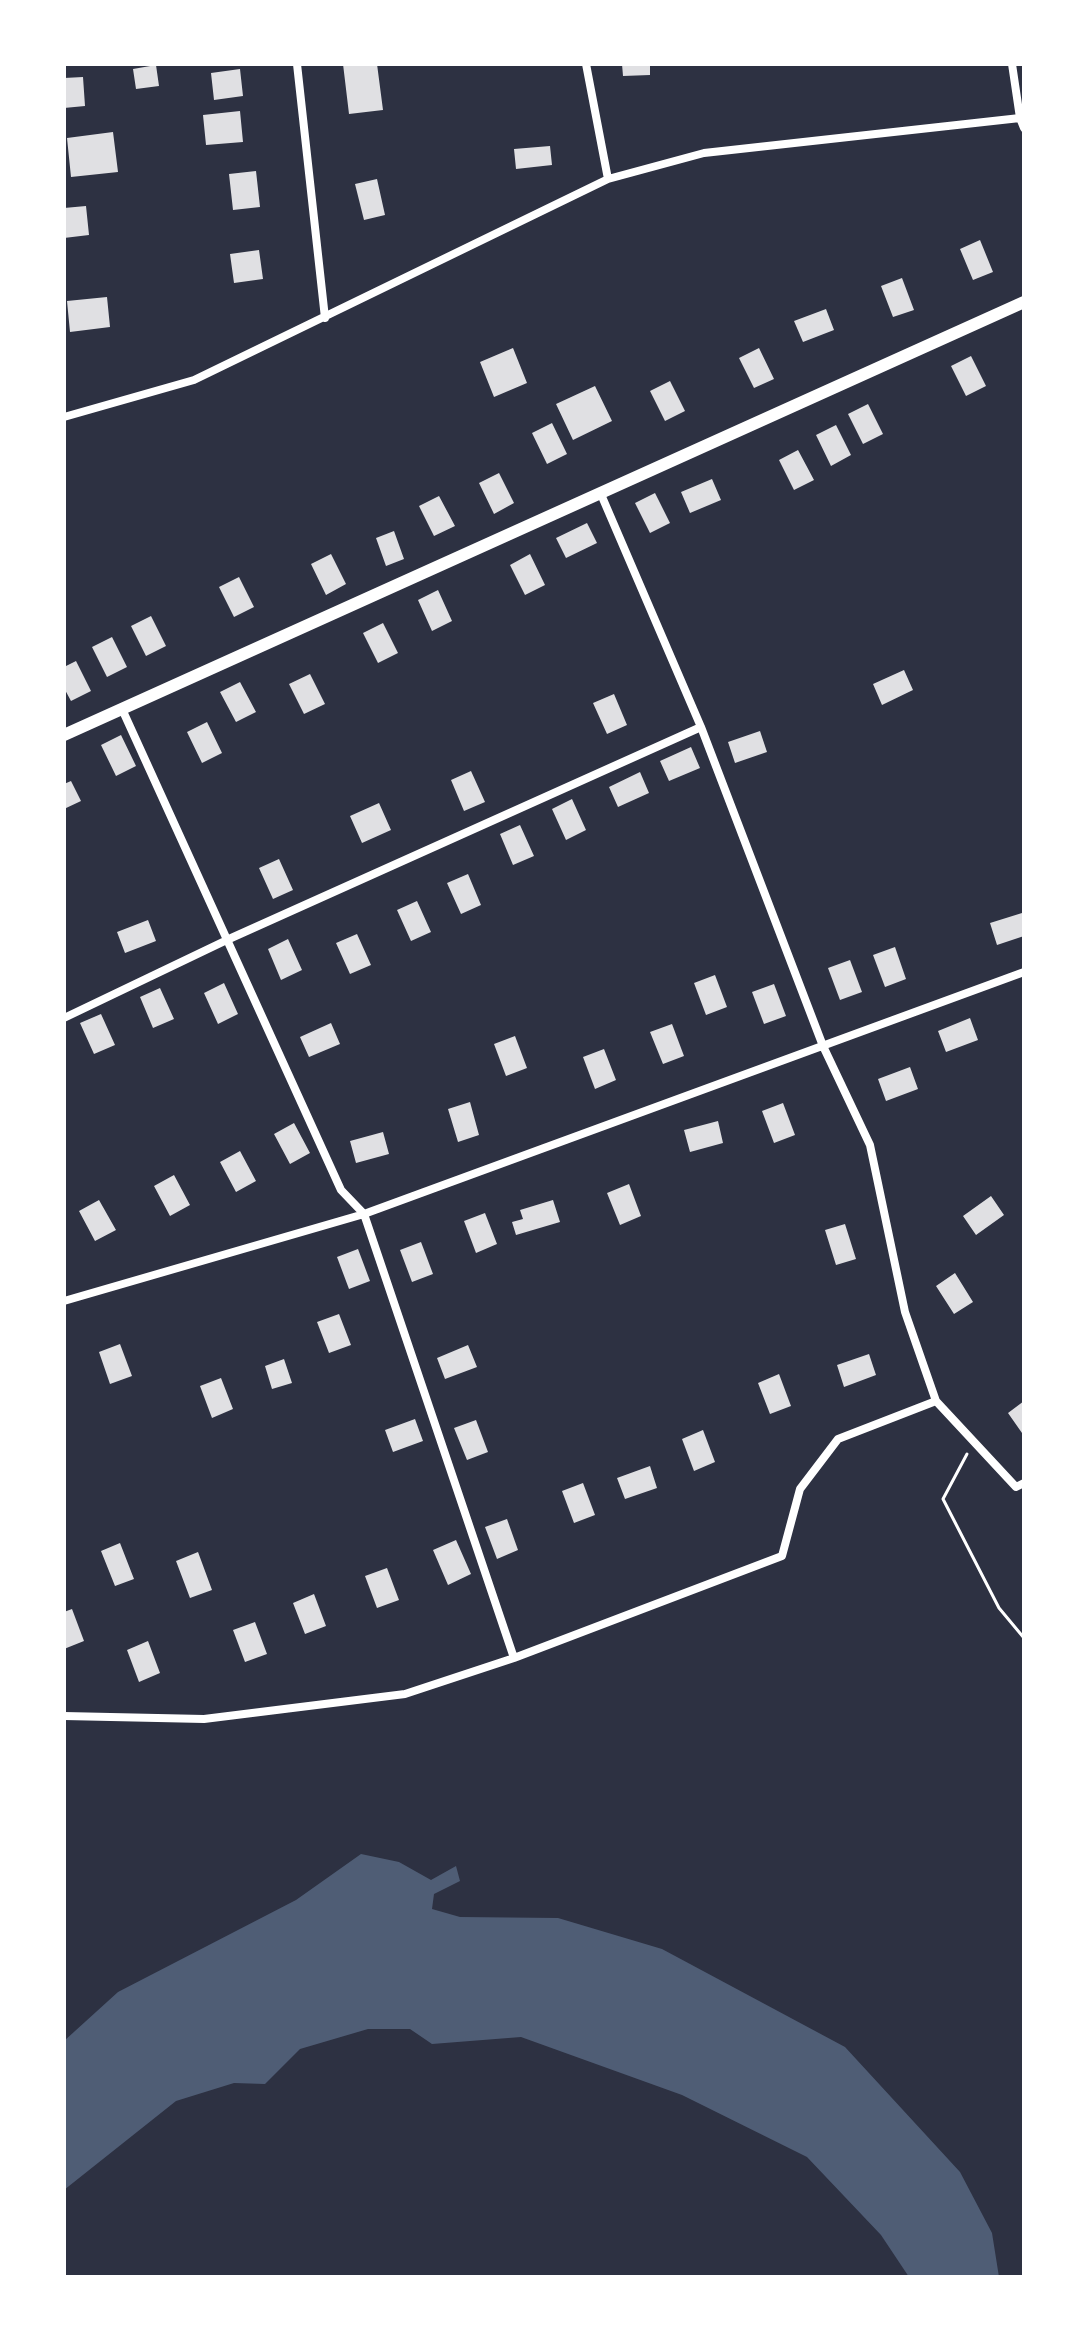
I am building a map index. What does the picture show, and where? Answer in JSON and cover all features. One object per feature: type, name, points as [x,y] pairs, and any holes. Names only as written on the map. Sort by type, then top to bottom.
[{"type":"main road","points":[[64,735],[1024,302]]},
{"type":"street","points":[[297,64],[325,318]]},
{"type":"street","points":[[586,64],[608,179]]},
{"type":"street","points":[[1012,64],[1024,128]]},
{"type":"street","points":[[64,417],[194,380],[608,179],[704,153],[1020,118]]},
{"type":"street","points":[[600,492],[701,727],[823,1046],[870,1145],[905,1312],[936,1401],[1016,1487],[1024,1483]]},
{"type":"street","points":[[122,709],[341,1190],[364,1214],[514,1658]]},
{"type":"street","points":[[64,1018],[229,939],[701,727]]},
{"type":"street","points":[[64,1301],[364,1214],[1024,972]]},
{"type":"street","points":[[64,1716],[204,1719],[405,1694],[514,1658],[782,1556],[800,1489],[838,1439],[936,1401]]},
{"type":"path","points":[[970,1448],[943,1499],[999,1608],[1024,1638]]},
{"type":"water","points":[[361,1854],[399,1862],[431,1880],[456,1866],[460,1881],[434,1894],[432,1909],[460,1917],[558,1918],[662,1949],[845,2047],[960,2172],[992,2233],[999,2277],[909,2277],[881,2235],[807,2157],[682,2095],[521,2037],[432,2044],[410,2029],[368,2029],[300,2049],[265,2084],[234,2083],[176,2101],[64,2190],[64,2041],[118,1992],[296,1900]]},
{"type":"building","points":[[343,64],[377,64],[383,110],[349,114]]},
{"type":"building","points":[[622,64],[650,64],[650,75],[623,76]]},
{"type":"building","points":[[156,65],[159,86],[136,89],[133,69]]},
{"type":"building","points":[[240,69],[243,96],[214,100],[211,73]]},
{"type":"building","points":[[83,77],[85,106],[64,108],[64,78]]},
{"type":"building","points":[[240,111],[243,142],[206,145],[203,115]]},
{"type":"building","points":[[113,132],[118,172],[71,177],[67,138]]},
{"type":"building","points":[[550,146],[552,165],[516,169],[514,149]]},
{"type":"building","points":[[256,171],[260,207],[233,210],[229,174]]},
{"type":"building","points":[[377,179],[385,215],[364,220],[355,184]]},
{"type":"building","points":[[86,206],[89,235],[64,238],[64,208]]},
{"type":"building","points":[[980,240],[993,272],[973,280],[960,249]]},
{"type":"building","points":[[259,250],[263,279],[234,283],[230,254]]},
{"type":"building","points":[[902,278],[914,310],[893,317],[881,286]]},
{"type":"building","points":[[107,297],[110,327],[70,332],[67,301]]},
{"type":"building","points":[[826,309],[834,330],[803,342],[794,321]]},
{"type":"building","points":[[513,348],[527,383],[494,397],[480,362]]},
{"type":"building","points":[[759,348],[774,379],[754,388],[739,358]]},
{"type":"building","points":[[971,356],[986,386],[966,396],[951,366]]},
{"type":"building","points":[[670,381],[685,411],[665,421],[650,391]]},
{"type":"building","points":[[595,386],[612,421],[573,440],[556,404]]},
{"type":"building","points":[[868,404],[883,434],[863,444],[848,414]]},
{"type":"building","points":[[552,423],[567,454],[547,464],[532,433]]},
{"type":"building","points":[[836,425],[851,455],[831,466],[816,435]]},
{"type":"building","points":[[798,450],[814,480],[794,490],[779,460]]},
{"type":"building","points":[[499,473],[514,503],[494,514],[479,483]]},
{"type":"building","points":[[712,479],[721,500],[690,513],[681,492]]},
{"type":"building","points":[[655,493],[670,523],[650,533],[635,503]]},
{"type":"building","points":[[439,496],[455,526],[434,536],[419,506]]},
{"type":"building","points":[[587,523],[597,543],[566,558],[556,538]]},
{"type":"building","points":[[394,531],[404,559],[386,566],[376,538]]},
{"type":"building","points":[[331,554],[346,584],[326,595],[311,564]]},
{"type":"building","points":[[530,554],[545,585],[525,595],[510,565]]},
{"type":"building","points":[[239,577],[254,607],[234,617],[219,587]]},
{"type":"building","points":[[438,590],[452,621],[432,631],[418,600]]},
{"type":"building","points":[[151,616],[166,646],[146,656],[131,626]]},
{"type":"building","points":[[383,623],[398,653],[378,663],[363,633]]},
{"type":"building","points":[[112,637],[127,667],[107,677],[92,647]]},
{"type":"building","points":[[76,661],[91,691],[71,701],[64,688],[64,667]]},
{"type":"building","points":[[904,670],[913,690],[882,705],[873,684]]},
{"type":"building","points":[[310,674],[325,704],[304,714],[289,684]]},
{"type":"building","points":[[240,682],[256,712],[236,722],[220,692]]},
{"type":"building","points":[[614,694],[627,725],[607,734],[593,703]]},
{"type":"building","points":[[207,722],[222,753],[202,763],[187,732]]},
{"type":"building","points":[[760,731],[767,752],[735,763],[728,742]]},
{"type":"building","points":[[121,735],[136,766],[116,776],[101,745]]},
{"type":"building","points":[[691,747],[700,768],[669,781],[660,761]]},
{"type":"building","points":[[471,771],[485,802],[464,811],[451,780]]},
{"type":"building","points":[[640,772],[649,793],[618,807],[609,787]]},
{"type":"building","points":[[71,781],[81,801],[64,809],[64,784]]},
{"type":"building","points":[[572,799],[586,830],[566,840],[552,809]]},
{"type":"building","points":[[379,803],[391,830],[362,843],[350,816]]},
{"type":"building","points":[[520,825],[534,856],[513,865],[500,834]]},
{"type":"building","points":[[279,859],[293,890],[273,899],[259,868]]},
{"type":"building","points":[[468,874],[481,905],[461,914],[447,883]]},
{"type":"building","points":[[417,901],[431,932],[411,941],[397,910]]},
{"type":"building","points":[[1022,913],[1024,936],[997,945],[990,923]]},
{"type":"building","points":[[148,920],[156,941],[125,953],[117,932]]},
{"type":"building","points":[[357,934],[371,965],[350,974],[336,943]]},
{"type":"building","points":[[288,939],[302,970],[281,980],[268,949]]},
{"type":"building","points":[[895,947],[906,979],[885,987],[873,955]]},
{"type":"building","points":[[850,960],[862,992],[840,1000],[828,968]]},
{"type":"building","points":[[715,975],[727,1007],[706,1015],[694,983]]},
{"type":"building","points":[[224,983],[238,1014],[218,1024],[204,993]]},
{"type":"building","points":[[774,984],[786,1016],[764,1024],[752,992]]},
{"type":"building","points":[[160,988],[174,1019],[153,1028],[140,997]]},
{"type":"building","points":[[101,1014],[115,1045],[94,1054],[80,1023]]},
{"type":"building","points":[[970,1018],[978,1040],[946,1052],[938,1031]]},
{"type":"building","points":[[331,1023],[340,1044],[309,1057],[300,1037]]},
{"type":"building","points":[[672,1024],[684,1056],[663,1064],[650,1032]]},
{"type":"building","points":[[515,1036],[527,1068],[506,1076],[494,1044]]},
{"type":"building","points":[[604,1049],[616,1080],[595,1089],[583,1057]]},
{"type":"building","points":[[910,1067],[918,1089],[886,1101],[878,1079]]},
{"type":"building","points":[[470,1102],[479,1135],[458,1142],[448,1109]]},
{"type":"building","points":[[783,1103],[795,1135],[774,1143],[762,1111]]},
{"type":"building","points":[[718,1121],[723,1143],[690,1152],[684,1130]]},
{"type":"building","points":[[294,1123],[310,1153],[290,1164],[274,1134]]},
{"type":"building","points":[[383,1132],[389,1154],[356,1163],[350,1141]]},
{"type":"building","points":[[240,1151],[256,1181],[236,1192],[220,1162]]},
{"type":"building","points":[[174,1175],[190,1205],[170,1216],[154,1186]]},
{"type":"building","points":[[629,1184],[641,1216],[620,1225],[607,1193]]},
{"type":"building","points":[[991,1196],[1004,1215],[976,1235],[963,1216]]},
{"type":"building","points":[[99,1200],[116,1230],[95,1241],[79,1211]]},
{"type":"building","points":[[553,1200],[560,1222],[516,1235],[512,1222],[523,1219],[520,1210]]},
{"type":"building","points":[[485,1213],[497,1244],[476,1253],[464,1221]]},
{"type":"building","points":[[845,1224],[856,1259],[836,1265],[825,1230]]},
{"type":"building","points":[[421,1242],[433,1274],[412,1282],[400,1250]]},
{"type":"building","points":[[358,1249],[370,1281],[349,1289],[337,1257]]},
{"type":"building","points":[[955,1273],[973,1302],[954,1314],[936,1286]]},
{"type":"building","points":[[339,1314],[351,1345],[329,1353],[317,1322]]},
{"type":"building","points":[[120,1344],[132,1376],[110,1384],[99,1352]]},
{"type":"building","points":[[468,1345],[477,1367],[445,1379],[437,1358]]},
{"type":"building","points":[[869,1354],[876,1375],[844,1387],[837,1365]]},
{"type":"building","points":[[284,1359],[292,1383],[272,1389],[265,1366]]},
{"type":"building","points":[[779,1374],[791,1406],[770,1414],[758,1383]]},
{"type":"building","points":[[221,1378],[233,1409],[212,1418],[200,1386]]},
{"type":"building","points":[[1024,1401],[1024,1431],[1022,1433],[1008,1413]]},
{"type":"building","points":[[415,1419],[423,1441],[393,1452],[385,1430]]},
{"type":"building","points":[[476,1420],[488,1452],[467,1460],[454,1428]]},
{"type":"building","points":[[703,1430],[715,1462],[694,1471],[682,1439]]},
{"type":"building","points":[[650,1466],[657,1488],[625,1499],[617,1478]]},
{"type":"building","points":[[583,1483],[595,1515],[574,1523],[562,1491]]},
{"type":"building","points":[[507,1519],[518,1550],[497,1559],[485,1527]]},
{"type":"building","points":[[456,1540],[471,1574],[448,1585],[433,1550]]},
{"type":"building","points":[[120,1543],[134,1579],[115,1586],[101,1551]]},
{"type":"building","points":[[198,1552],[212,1590],[190,1598],[176,1561]]},
{"type":"building","points":[[387,1568],[399,1600],[377,1608],[365,1576]]},
{"type":"building","points":[[314,1594],[326,1626],[305,1634],[293,1603]]},
{"type":"building","points":[[72,1609],[84,1641],[64,1649],[64,1612]]},
{"type":"building","points":[[255,1622],[267,1654],[245,1662],[233,1630]]},
{"type":"building","points":[[148,1641],[160,1673],[139,1682],[127,1650]]}]
